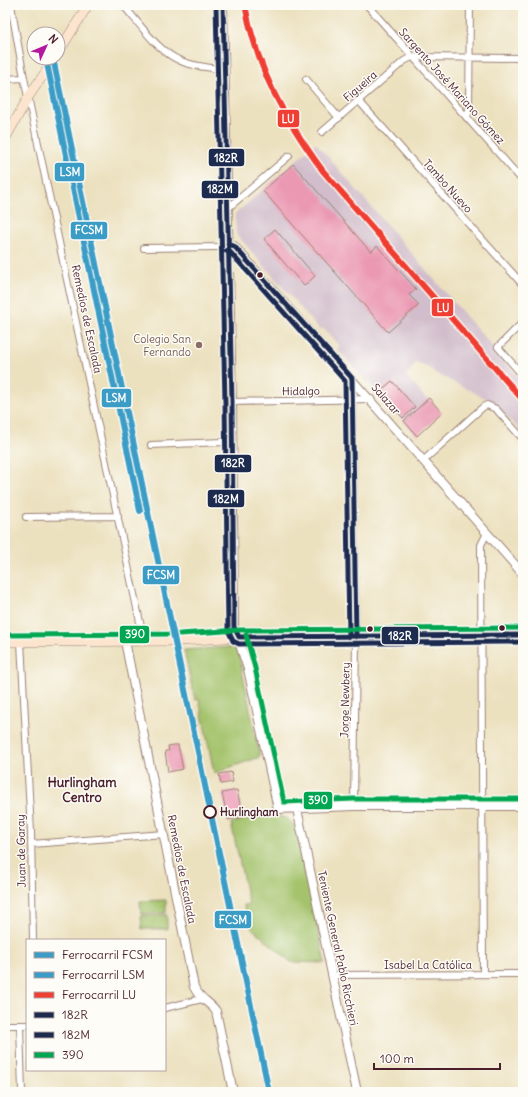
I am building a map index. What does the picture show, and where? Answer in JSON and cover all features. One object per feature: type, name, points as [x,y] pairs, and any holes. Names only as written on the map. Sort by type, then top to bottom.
[{"type":"main road","points":[[66,40],[88,5]]},
{"type":"main road","points":[[5,139],[29,96],[50,66]]},
{"type":"main road","points":[[5,642],[144,641],[239,637],[523,635]]},
{"type":"street","name":"Remedios de Escalada","points":[[11,5],[24,78],[144,641]]},
{"type":"street","points":[[123,5],[163,50],[172,57],[182,62],[224,70]]},
{"type":"street","points":[[223,5],[232,402],[234,627],[239,637],[248,669],[278,809],[354,806],[523,806]]},
{"type":"street","name":"Sargento José Mariano Gómez","points":[[367,5],[523,181]]},
{"type":"street","points":[[467,118],[469,109],[470,5]]},
{"type":"street","points":[[412,57],[523,58]]},
{"type":"street","name":"Figueira","points":[[322,132],[404,61],[412,57]]},
{"type":"street","points":[[5,79],[24,78]]},
{"type":"street","points":[[306,78],[339,118]]},
{"type":"street","name":"Tambo Nuevo","points":[[358,100],[523,285]]},
{"type":"street","points":[[227,209],[289,156]]},
{"type":"street","points":[[144,248],[219,247],[228,244]]},
{"type":"street","name":"Salazar","points":[[228,244],[234,246],[371,399],[523,574]]},
{"type":"street","points":[[523,322],[498,347],[523,376]]},
{"type":"street","name":"Jorge Newbery","points":[[352,378],[356,637],[354,806]]},
{"type":"street","name":"Hidalgo","points":[[232,402],[371,399]]},
{"type":"street","points":[[424,460],[483,407],[490,405],[496,409],[523,440]]},
{"type":"street","points":[[151,445],[222,442],[232,444]]},
{"type":"street","points":[[26,517],[118,516]]},
{"type":"street","points":[[484,974],[481,545],[487,533]]},
{"type":"street","name":"Remedios de Escalada","points":[[125,641],[165,834],[194,987],[202,999],[208,1002],[216,1011],[233,1092]]},
{"type":"street","name":"Juan de Garay","points":[[21,642],[31,844],[33,939]]},
{"type":"street","name":"Teniente General Pablo Ricchieri","points":[[297,809],[357,1092]]},
{"type":"street","points":[[31,844],[165,834]]},
{"type":"street","name":"Isabel La Católica","points":[[333,975],[523,974]]},
{"type":"street","points":[[166,1008],[202,999]]},
{"type":"street","points":[[5,1025],[24,1025],[22,1092]]},
{"type":"shaded area","points":[[316,143],[523,382],[523,434],[490,399],[487,399],[433,372],[433,370],[416,362],[406,376],[427,400],[404,421],[337,349],[340,346],[323,328],[320,330],[236,234],[235,214]]},
{"type":"green space","points":[[232,647],[238,651],[260,757],[214,773],[199,699],[195,700],[184,650]]},
{"type":"green space","points":[[273,814],[288,819],[296,828],[325,963],[291,962],[247,924],[244,905],[249,904],[231,823]]},
{"type":"green space","points":[[166,900],[166,913],[141,914],[140,901]]},
{"type":"green space","points":[[167,915],[167,929],[142,929],[141,916]]},
{"type":"building","points":[[293,164],[371,252],[377,246],[416,289],[409,295],[419,305],[388,332],[263,191]]},
{"type":"building","points":[[275,229],[315,276],[304,286],[264,239]]},
{"type":"building","points":[[392,381],[415,407],[403,418],[379,392]]},
{"type":"building","points":[[429,398],[442,413],[417,436],[404,421]]},
{"type":"building","points":[[178,745],[183,769],[168,772],[165,751],[169,751],[168,746]]},
{"type":"building","points":[[231,772],[233,782],[221,784],[219,774]]},
{"type":"building","points":[[237,790],[243,817],[228,820],[222,793]]},
{"type":"rail line","name":"LU","points":[[245,5],[250,29],[257,51],[274,92],[284,112],[323,171],[523,400]]},
{"type":"rail line","name":"LSM","points":[[47,66],[140,511]]},
{"type":"rail line","name":"FCSM","points":[[55,66],[269,1092]]},
{"type":"transit line","name":"182M","points":[[216,5],[225,402],[228,630],[233,641],[239,644],[523,642]]},
{"type":"transit line","name":"182R","points":[[223,5],[232,402],[234,627],[239,637],[523,635]]},
{"type":"transit line","name":"182R","points":[[228,244],[234,246],[352,378],[356,637]]},
{"type":"transit line","name":"182M","points":[[226,251],[230,252],[345,381],[349,637]]},
{"type":"transit line","name":"390","points":[[5,635],[180,634],[239,630],[523,628]]},
{"type":"transit line","name":"390","points":[[246,635],[255,668],[284,802],[354,799],[523,799]]},
{"type":"place","name":"Colegio San Fernando","points":[[199,345]]},
{"type":"place","name":"Hurlingham","points":[[210,812]]},
{"type":"district","name":"Hurlingham Centro","points":[[82,790]]}]
